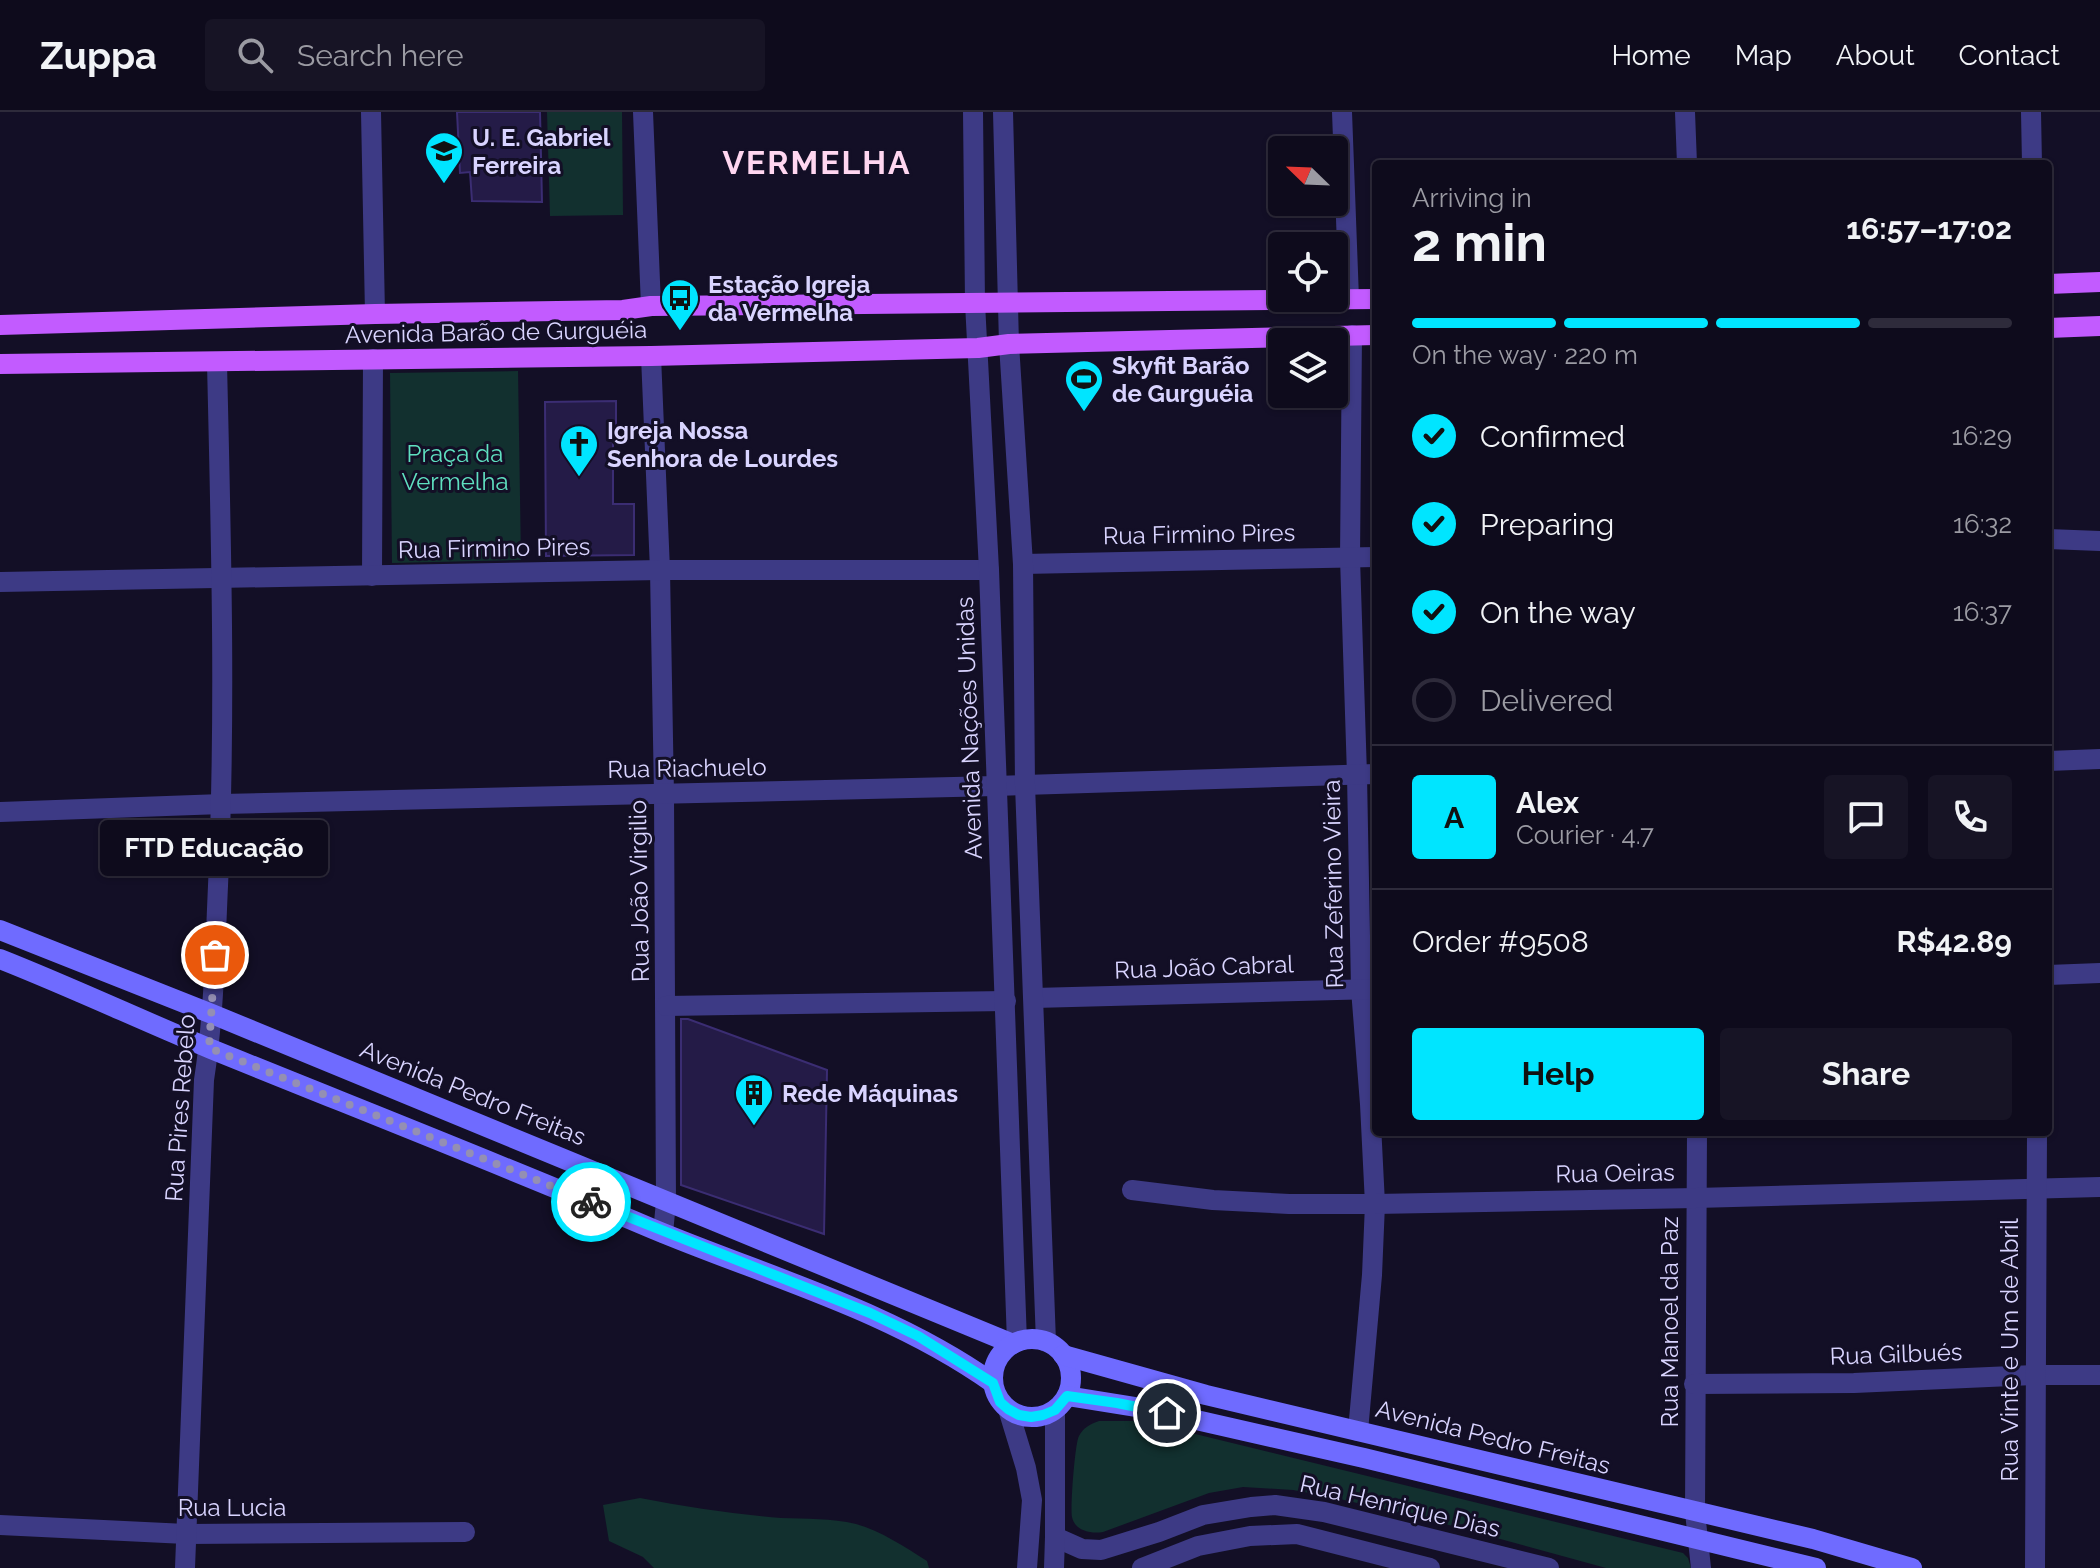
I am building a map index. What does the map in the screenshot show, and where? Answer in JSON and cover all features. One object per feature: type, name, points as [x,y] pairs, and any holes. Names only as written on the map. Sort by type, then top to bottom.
[{"type":"main road","points":[[2052,284],[2100,282]]},
{"type":"main road","name":"Avenida Barão de Gurguéia","points":[[0,325],[623,310],[651,306],[1372,299]]},
{"type":"main road","points":[[2052,328],[2100,326]]},
{"type":"main road","name":"Avenida Barão de Gurguéia","points":[[0,364],[651,356],[1372,335]]},
{"type":"main road","name":"Avenida Pedro Freitas","points":[[0,930],[1015,1343]]},
{"type":"main road","points":[[0,959],[209,1048],[663,1233],[870,1313],[918,1336],[993,1383]]},
{"type":"main road","points":[[1026,1340],[1054,1349],[1070,1373],[1061,1403],[1043,1415],[1031,1417],[1019,1415],[1000,1402],[993,1383],[993,1371],[1004,1351],[1026,1340]]},
{"type":"main road","name":"Avenida Pedro Freitas","points":[[1054,1349],[1206,1395],[1813,1539],[1912,1568]]},
{"type":"main road","name":"Avenida Pedro Freitas","points":[[1061,1403],[1117,1403],[1186,1417],[1696,1538],[1777,1563],[1816,1568]]},
{"type":"street","points":[[371,112],[375,314]]},
{"type":"street","points":[[643,112],[651,306]]},
{"type":"street","name":"Avenida Nações Unidas","points":[[973,112],[975,303],[1006,1001],[1015,1343]]},
{"type":"street","points":[[1003,112],[1007,302],[1023,564],[1025,785],[1054,1349]]},
{"type":"street","points":[[1342,112],[1349,299]]},
{"type":"street","points":[[1685,112],[1687,160]]},
{"type":"street","points":[[2031,112],[2032,160]]},
{"type":"street","name":"Rua Zeferino Vieira","points":[[1352,335],[1350,558],[1367,775],[1370,1104],[1375,1204],[1358,1431]]},
{"type":"street","name":"Rua João Virgilio","points":[[651,356],[660,570],[664,795],[666,1202],[663,1233]]},
{"type":"street","points":[[372,576],[373,359]]},
{"type":"street","name":"Rua Pires Rebelo","points":[[185,1568],[204,1080],[212,1014],[222,804],[222,578],[217,363]]},
{"type":"street","points":[[2052,539],[2100,541]]},
{"type":"street","name":"Rua Firmino Pires","points":[[1023,564],[1372,557]]},
{"type":"street","name":"Rua Firmino Pires","points":[[0,582],[660,570],[989,570]]},
{"type":"street","points":[[2052,761],[2100,759]]},
{"type":"street","name":"Rua Riachuelo","points":[[0,812],[1367,775]]},
{"type":"street","points":[[2052,975],[2100,973]]},
{"type":"street","name":"Rua João Cabral","points":[[1034,998],[1368,989]]},
{"type":"street","points":[[666,1006],[1006,1001]]},
{"type":"street","name":"Rua Manoel da Paz","points":[[1696,1538],[1697,1136]]},
{"type":"street","name":"Rua Vinte e Um de Abril","points":[[2035,1568],[2037,1136]]},
{"type":"street","name":"Rua Oeiras","points":[[1132,1190],[1213,1200],[1375,1204],[2100,1187]]},
{"type":"street","name":"Rua Gilbués","points":[[1694,1384],[1854,1383],[2100,1375]]},
{"type":"street","points":[[1054,1568],[1061,1403]]},
{"type":"street","points":[[1008,1409],[1032,1500],[1027,1568]]},
{"type":"street","name":"Rua Henrique Dias","points":[[1055,1537],[1082,1549],[1101,1550],[1203,1515],[1275,1505],[1324,1512],[1549,1568]]},
{"type":"street","name":"Rua Lucia","points":[[0,1525],[186,1534],[465,1532]]},
{"type":"street","points":[[1371,1553],[1377,1525]]},
{"type":"street","name":"Rua Henrique Dias","points":[[1142,1568],[1198,1546],[1250,1536],[1297,1534],[1430,1568]]},
{"type":"street","points":[[1696,1538],[1701,1568]]},
{"type":"green space","points":[[547,112],[622,112],[623,215],[550,216]]},
{"type":"green space","name":"Praça da Vermelha","points":[[518,371],[521,560],[392,563],[390,373]]},
{"type":"green space","points":[[1099,1421],[1142,1421],[1683,1553],[1691,1568],[1606,1568],[1427,1519],[1331,1497],[1293,1490],[1243,1487],[1209,1493],[1103,1532],[1089,1532],[1076,1526],[1072,1517],[1074,1462],[1081,1433]]},
{"type":"green space","points":[[640,1498],[746,1514],[856,1524],[901,1545],[927,1561],[929,1568],[654,1568],[643,1557],[609,1541],[603,1505]]},
{"type":"building","points":[[457,112],[540,112],[542,202],[472,201],[470,172],[460,173]]},
{"type":"building","name":"Igreja Nossa Senhora de Lourdes","points":[[616,401],[613,504],[634,504],[634,555],[546,556],[545,402]]},
{"type":"building","name":"Rede Máquinas","points":[[681,1019],[827,1070],[824,1234],[681,1185]]},
{"type":"way so far","points":[[215,955],[209,1048],[591,1202]]},
{"type":"place","name":"U. E. Gabriel Ferreira","points":[[444,185]]},
{"type":"place","name":"Estação Igreja da Vermelha","points":[[680,332]]},
{"type":"place","name":"Skyfit Barão de Gurguéia","points":[[1084,413]]},
{"type":"place","name":"Igreja Nossa Senhora de Lourdes","points":[[579,478]]},
{"type":"place","name":"FTD Educação","points":[[215,955]]},
{"type":"place","name":"Rede Máquinas","points":[[754,1127]]},
{"type":"district","name":"VERMELHA","points":[[817,162]]},
{"type":"route","points":[[591,1202],[870,1313],[918,1336],[993,1383],[1000,1402],[1019,1415],[1043,1415],[1055,1410],[1067,1396],[1167,1413]]}]
